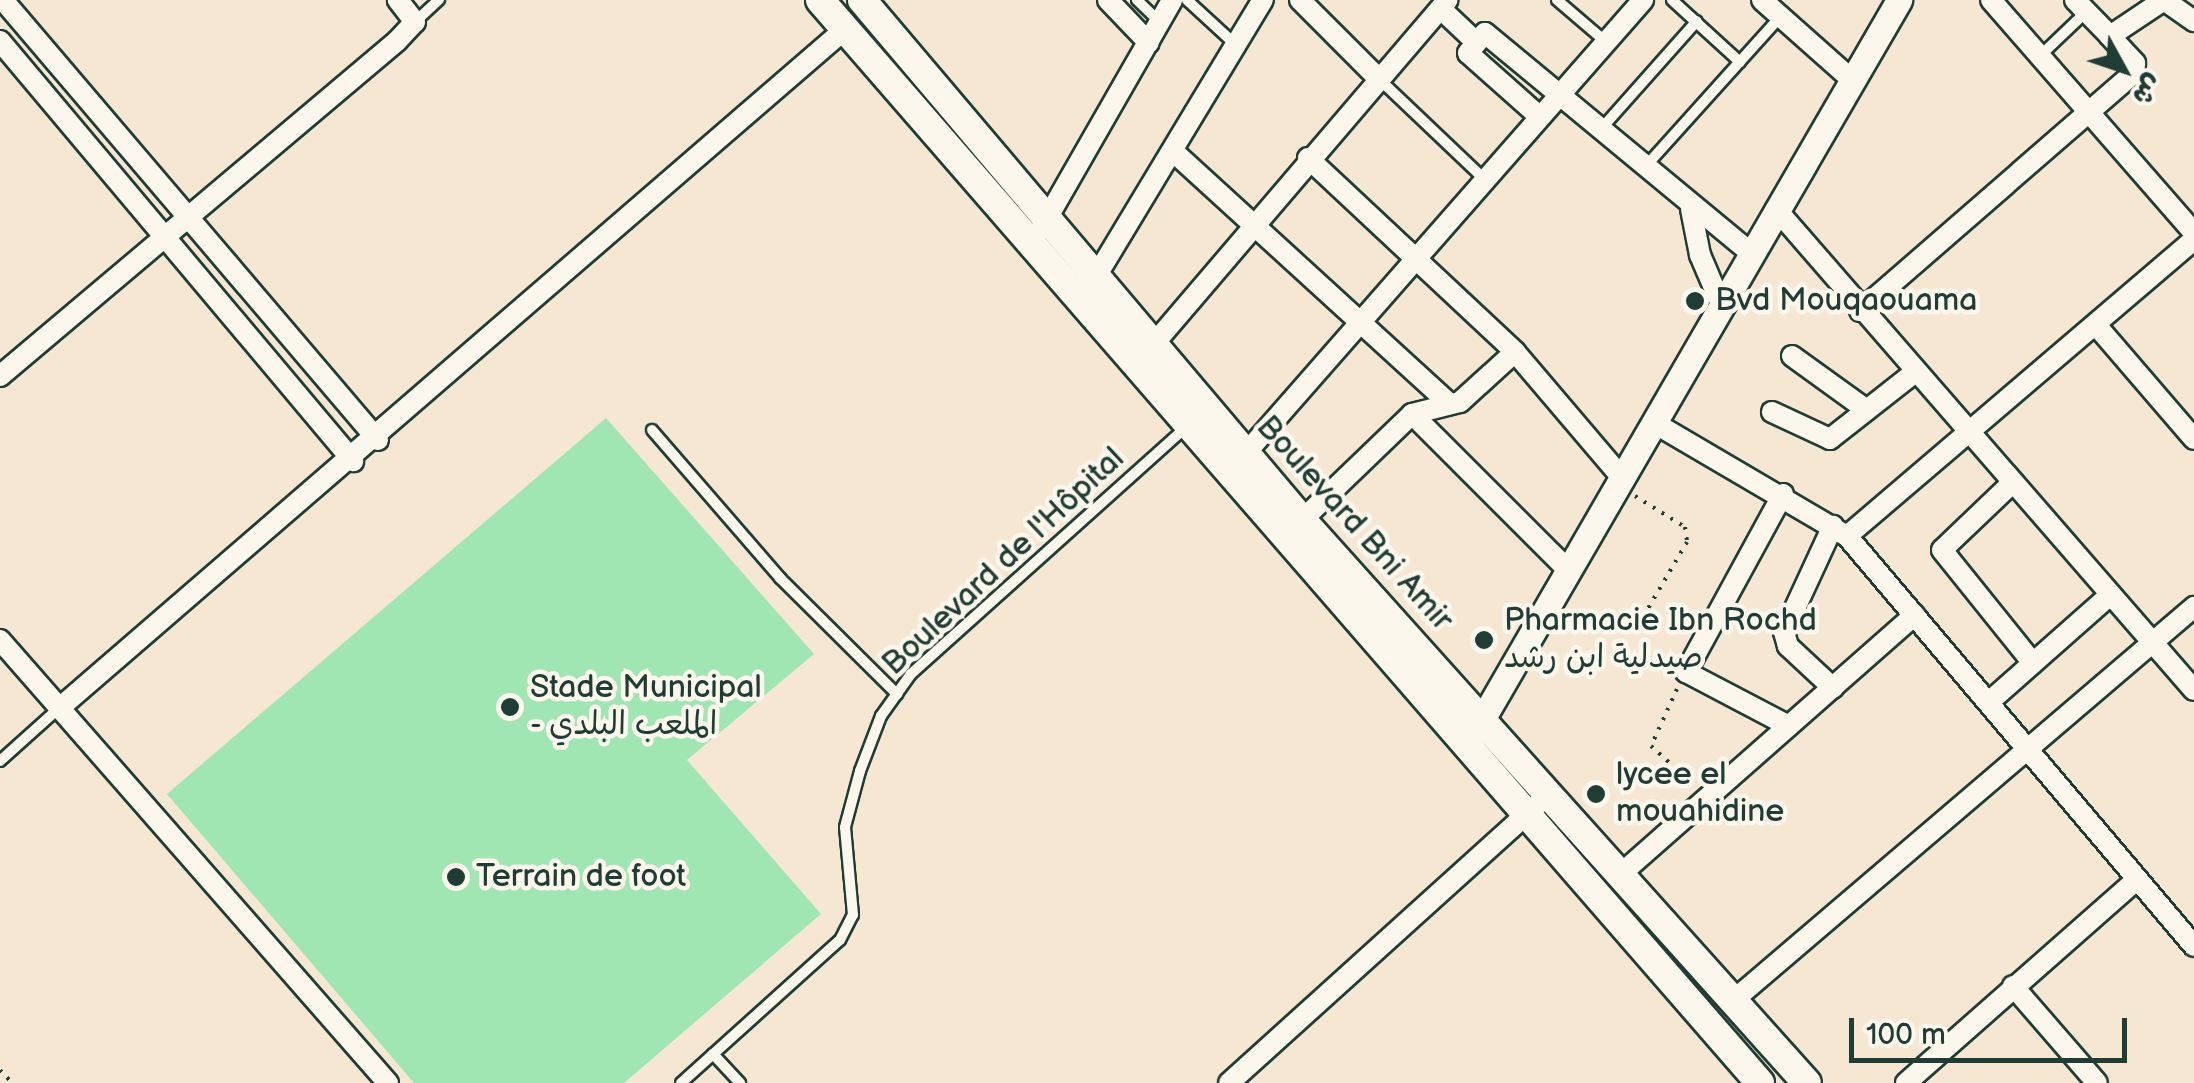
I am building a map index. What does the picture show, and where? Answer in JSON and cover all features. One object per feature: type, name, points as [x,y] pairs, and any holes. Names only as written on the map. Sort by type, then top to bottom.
[{"type":"main road","name":"Boulevard Bni Amir","points":[[820,0],[1026,246],[1760,1083]]},
{"type":"main road","name":"Boulevard Bni Amir","points":[[870,3],[1048,222],[1302,520],[1807,1083]]},
{"type":"street","points":[[3,0],[378,440]]},
{"type":"street","points":[[0,376],[414,22],[398,0]]},
{"type":"street","points":[[1108,0],[1148,43]]},
{"type":"street","points":[[1026,246],[1048,222],[1172,0]]},
{"type":"street","points":[[1095,278],[1176,154],[1263,0]]},
{"type":"street","points":[[1245,454],[1643,0]]},
{"type":"street","points":[[1762,0],[1851,80]]},
{"type":"street","points":[[1464,744],[1485,722],[1750,252],[1899,0]]},
{"type":"street","points":[[1833,688],[1788,646],[1784,632],[1840,531],[1969,435],[2194,237],[2093,110],[1991,0]]},
{"type":"street","points":[[2110,36],[2164,0],[2194,21]]},
{"type":"street","points":[[1314,4],[1377,77]]},
{"type":"street","points":[[1152,346],[1377,77],[1444,4],[1476,42]]},
{"type":"street","points":[[1860,310],[2093,110],[2136,68],[2081,6]]},
{"type":"street","points":[[63,705],[378,440],[845,30]]},
{"type":"street","points":[[1540,117],[1468,53],[1485,33],[1691,208],[1750,252]]},
{"type":"street","points":[[0,41],[352,461]]},
{"type":"street","points":[[1176,154],[1450,404]]},
{"type":"street","points":[[1308,158],[1515,352],[1622,483]]},
{"type":"street","points":[[1691,208],[1700,255],[1722,304]]},
{"type":"street","points":[[1776,210],[2194,690]]},
{"type":"street","points":[[245,333],[268,315]]},
{"type":"street","points":[[2096,325],[2194,439]]},
{"type":"street","points":[[1302,520],[1412,414],[1473,394],[1515,352]]},
{"type":"street","points":[[1792,356],[1867,410]]},
{"type":"street","points":[[1772,412],[1821,442],[1914,372]]},
{"type":"street","points":[[1412,414],[1570,572]]},
{"type":"street","points":[[1656,424],[1783,494],[1840,531],[1916,615],[2194,946]]},
{"type":"street","points":[[2011,484],[1942,550],[2033,664]]},
{"type":"street","points":[[1783,494],[1686,672],[1788,726]]},
{"type":"street","points":[[1988,702],[2110,596]]},
{"type":"street","points":[[1735,999],[2024,746],[2194,607]]},
{"type":"street","points":[[1622,873],[1916,615]]},
{"type":"street","points":[[0,640],[63,705],[388,1083]]},
{"type":"street","points":[[1229,1083],[1550,793]]},
{"type":"street","points":[[1906,1083],[2136,880]]},
{"type":"street","points":[[2013,986],[2097,1083]]},
{"type":"lane","points":[[414,22],[439,0]]},
{"type":"lane","points":[[1137,0],[1160,22]]},
{"type":"lane","points":[[1187,0],[1238,47]]},
{"type":"lane","points":[[1557,0],[1606,42]]},
{"type":"lane","points":[[1672,0],[1740,62]]},
{"type":"lane","points":[[2041,55],[2081,6]]},
{"type":"lane","points":[[1645,168],[1780,16]]},
{"type":"lane","points":[[1600,130],[1697,22]]},
{"type":"lane","points":[[1377,77],[1485,180]]},
{"type":"lane","name":"Boulevard de l'Hôpital","points":[[681,1083],[840,940],[853,915],[845,827],[874,734],[897,694],[1185,428]]},
{"type":"lane","points":[[652,430],[780,578],[897,694]]},
{"type":"lane","points":[[0,760],[63,705]]},
{"type":"lane","points":[[714,1054],[740,1083]]},
{"type":"path","points":[[1622,483],[1685,527],[1687,542],[1636,630]]},
{"type":"path","points":[[1686,672],[1651,746],[1709,796]]},
{"type":"path","points":[[0,1070],[12,1083]]},
{"type":"green space","name":"Stade Municipal - الملعب البلدي","points":[[606,418],[814,654],[687,760],[821,914],[624,1083],[414,1083],[167,794]]},
{"type":"place","name":"Bvd Mouqaouama","points":[[1695,301]]},
{"type":"place","name":"Pharmacie Ibn Rochd صيدلية ابن رشد","points":[[1484,640]]},
{"type":"place","name":"Stade Municipal - الملعب البلدي","points":[[510,707]]},
{"type":"place","name":"lycee el mouahidine","points":[[1596,794]]},
{"type":"place","name":"Terrain de foot","points":[[456,877]]}]
